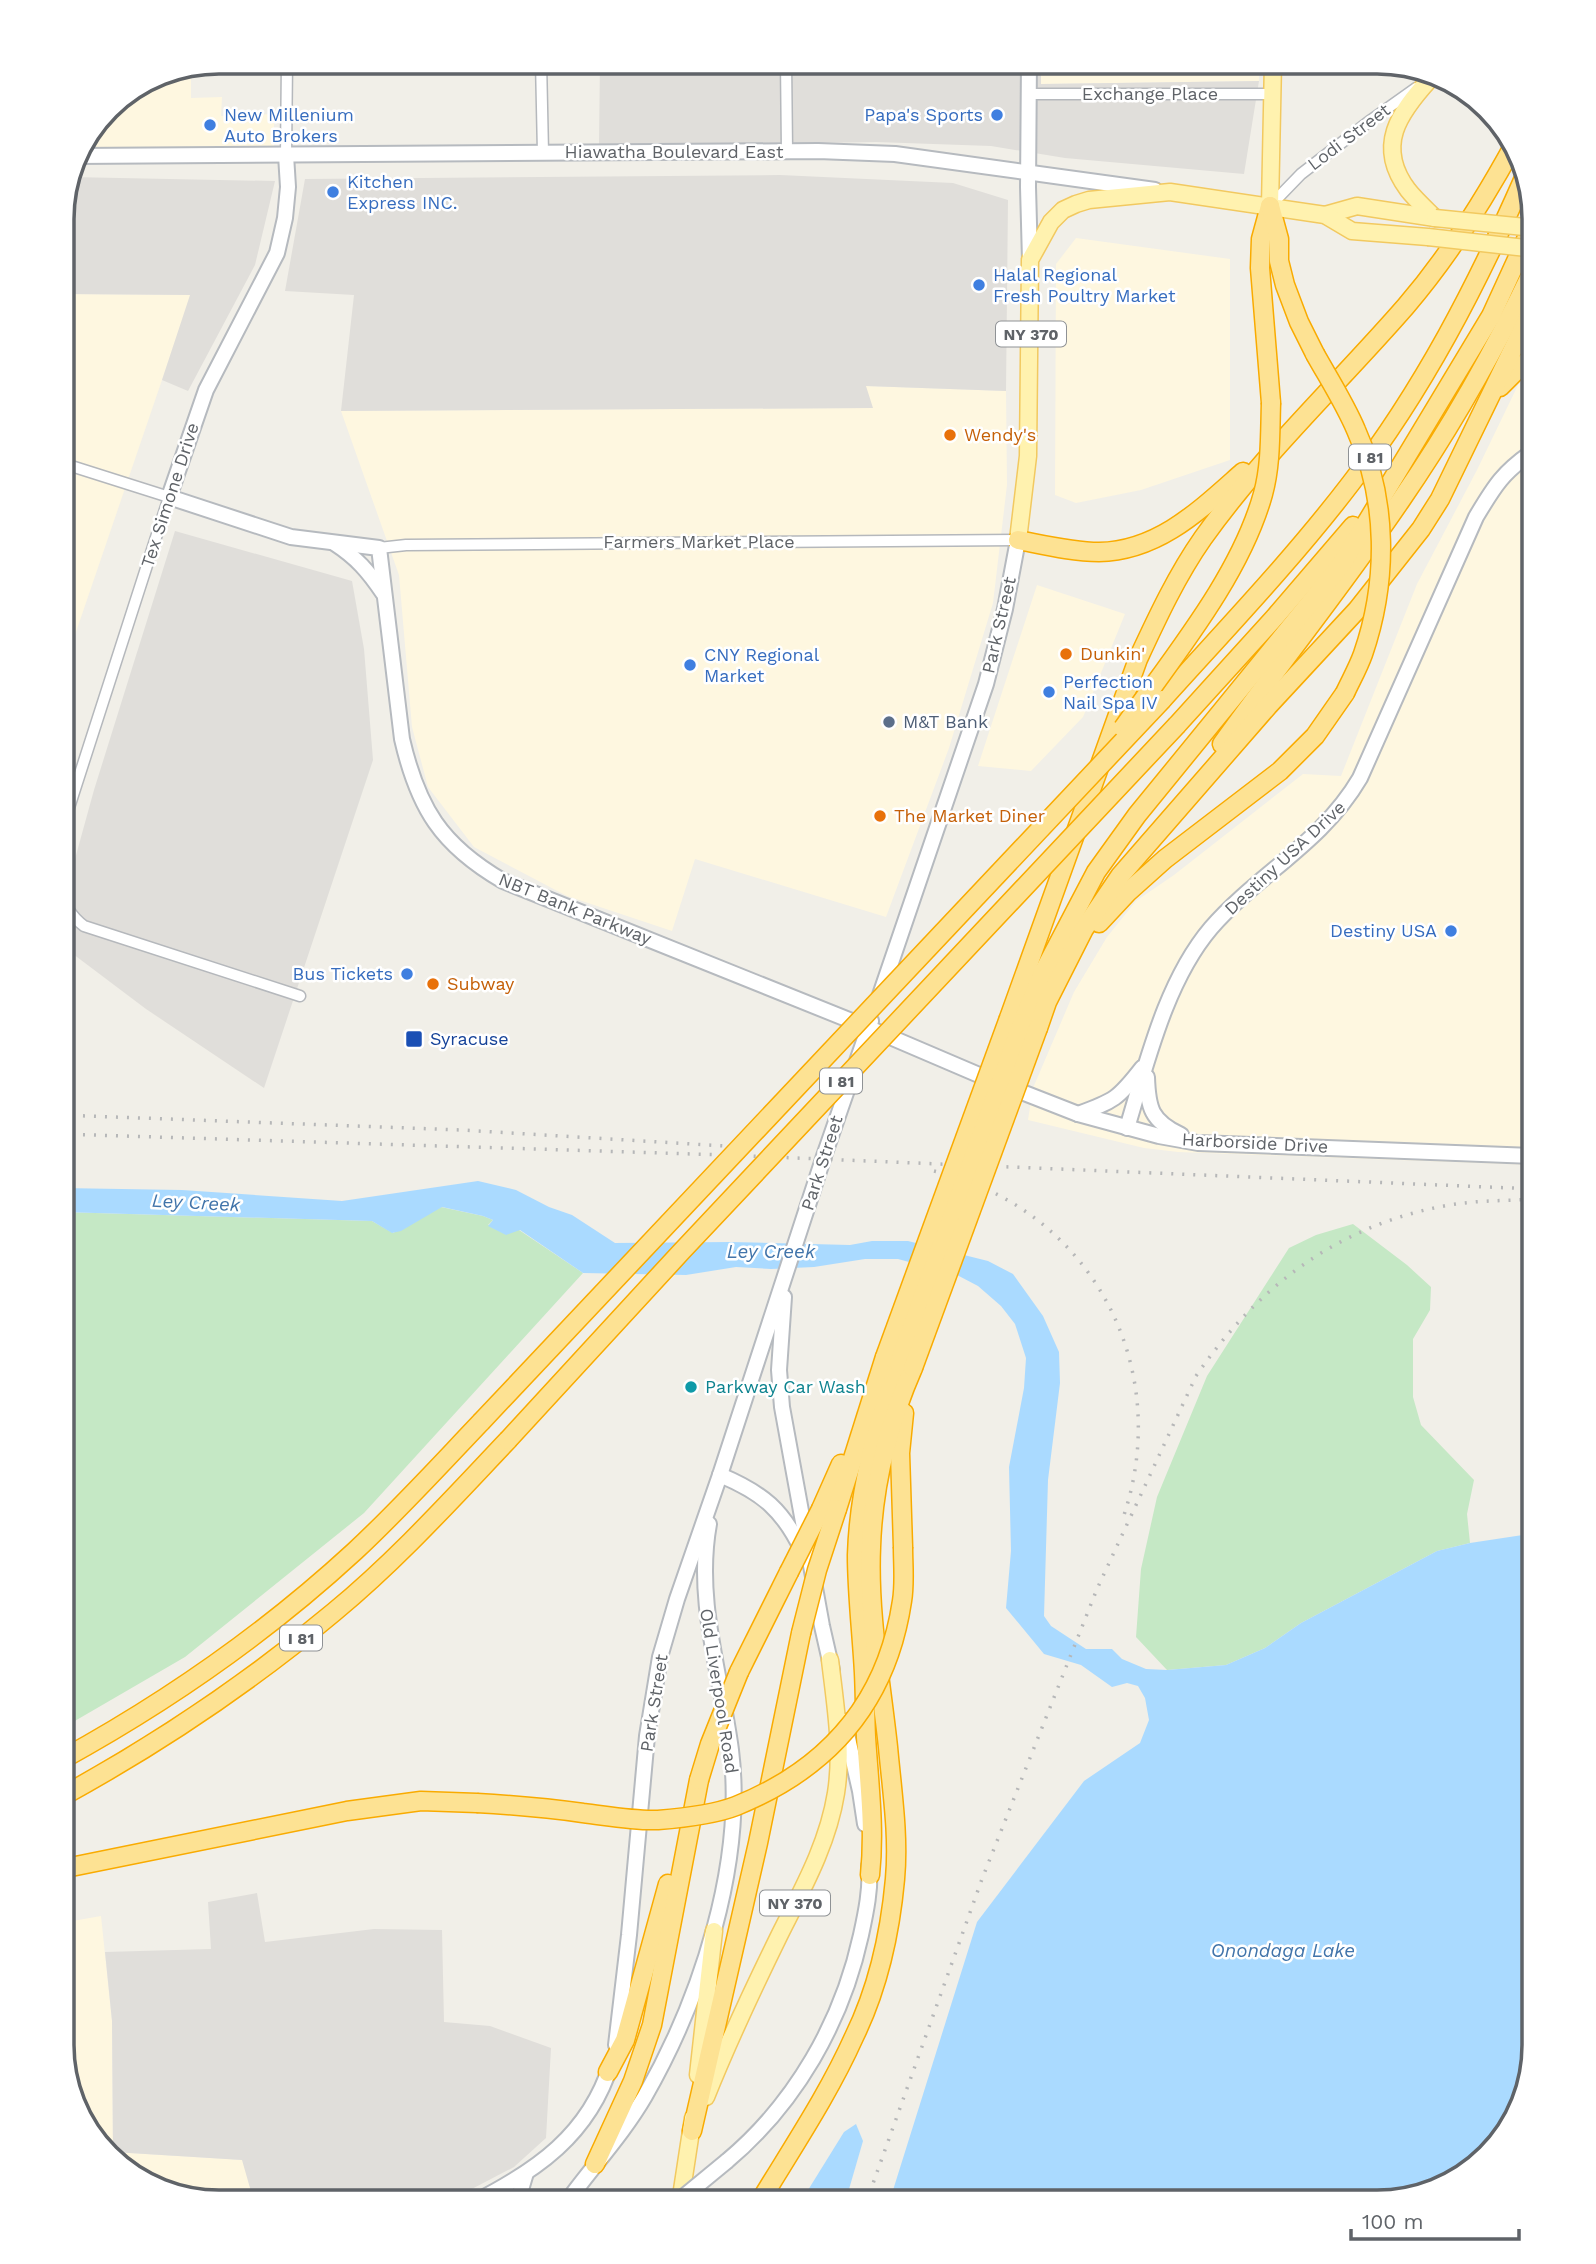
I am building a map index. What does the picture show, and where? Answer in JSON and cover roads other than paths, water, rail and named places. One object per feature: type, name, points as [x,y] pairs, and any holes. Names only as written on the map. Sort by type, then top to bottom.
[{"type":"highway","points":[[692,2131],[758,1843],[829,1509],[872,1398],[899,1363],[1023,1023],[1138,659],[1162,606],[1201,540],[1306,416],[1408,304],[1440,262],[1508,156]]},
{"type":"highway","name":"I 81","points":[[74,1753],[182,1687],[230,1654],[292,1606],[377,1529],[1162,700],[1301,545],[1373,453],[1448,334],[1479,277],[1519,188]]},
{"type":"highway","points":[[1064,967],[1096,926],[1127,893],[1165,859],[1280,771],[1315,736],[1345,693],[1363,656],[1378,592],[1381,556],[1379,511],[1370,467],[1356,428],[1299,322],[1279,261],[1279,239],[1270,206]]},
{"type":"highway","points":[[1091,774],[1214,597],[1248,536],[1263,493],[1270,449],[1271,404],[1260,268],[1261,239],[1270,206]]},
{"type":"highway","name":"I 81","points":[[74,1790],[179,1728],[335,1611],[388,1563],[508,1440],[1177,725],[1345,537],[1436,409],[1491,316],[1522,248]]},
{"type":"highway","points":[[1158,832],[1401,500],[1454,418],[1522,293]]},
{"type":"highway","points":[[1023,1023],[1047,1002],[1084,929],[1120,876],[1268,706],[1357,610],[1395,562],[1440,499],[1522,330]]},
{"type":"highway","points":[[1483,410],[1522,366]]},
{"type":"highway","points":[[870,1875],[874,1845],[873,1806],[866,1738],[857,1557],[859,1522],[873,1440],[1023,1023],[1048,962],[1096,872],[1137,815],[1340,565],[1436,409]]},
{"type":"highway","points":[[1018,540],[1070,550],[1099,552],[1124,549],[1159,537],[1205,506],[1306,416]]},
{"type":"highway","points":[[74,1866],[347,1811],[421,1801],[533,1807],[631,1819],[656,1820],[698,1815],[735,1806],[797,1776],[828,1749],[854,1720],[881,1675],[891,1648],[902,1599],[902,1421],[899,1363]]},
{"type":"highway","points":[[768,2190],[855,2036],[872,1995],[889,1930],[895,1877],[896,1834],[872,1594],[871,1547],[877,1482],[900,1399],[899,1363]]},
{"type":"highway","points":[[608,2073],[625,2040],[645,1974],[686,1814],[710,1744],[739,1672],[789,1572],[829,1509]]},
{"type":"highway","points":[[595,2164],[633,2081],[652,2025],[699,1780]]},
{"type":"main road","points":[[1270,206],[1273,74]]},
{"type":"main road","points":[[1427,83],[1410,100],[1397,120],[1393,137],[1394,161],[1409,192],[1435,218]]},
{"type":"main road","points":[[1030,260],[1051,222],[1063,210],[1088,200],[1170,192]]},
{"type":"main road","name":"Hiawatha Boulevard East","points":[[1170,192],[1325,215]]},
{"type":"main road","points":[[1325,215],[1357,206],[1435,218],[1522,227]]},
{"type":"main road","points":[[1325,215],[1352,231],[1522,248]]},
{"type":"main road","name":"Park Street","points":[[1018,540],[1028,456],[1030,260]]},
{"type":"main road","name":"NY 370","points":[[692,2131],[717,2069],[811,1871],[830,1824],[838,1775],[838,1736],[830,1660]]},
{"type":"main road","name":"NY 370","points":[[681,2190],[692,2131],[715,1931]]},
{"type":"street","points":[[286,155],[287,74]]},
{"type":"street","points":[[541,74],[543,153]]},
{"type":"street","points":[[786,74],[787,151]]},
{"type":"street","name":"Park Street","points":[[1029,74],[1027,171],[1030,260]]},
{"type":"street","name":"Lodi Street","points":[[1270,206],[1301,174],[1425,82]]},
{"type":"street","name":"Exchange Place","points":[[1028,94],[1272,94]]},
{"type":"street","name":"Hiawatha Boulevard East","points":[[87,156],[787,151],[895,154],[1170,192]]},
{"type":"street","name":"Tex Simone Drive","points":[[74,792],[206,390],[276,253],[285,218],[288,187],[286,155]]},
{"type":"street","name":"Destiny USA Drive","points":[[1127,1128],[1147,1062],[1174,989],[1187,963],[1211,929],[1245,895],[1296,853],[1348,800],[1476,517],[1497,482],[1522,459]]},
{"type":"street","points":[[74,467],[291,537],[379,548]]},
{"type":"street","name":"Park Street","points":[[496,2190],[548,2158],[568,2140],[584,2120],[608,2073],[619,2032],[647,1736],[660,1657],[677,1599],[986,684],[1005,609],[1018,540]]},
{"type":"street","name":"Farmers Market Place","points":[[379,548],[419,544],[1018,540]]},
{"type":"street","points":[[333,542],[360,563],[386,597]]},
{"type":"street","name":"NBT Bank Parkway","points":[[379,548],[402,739],[408,767],[424,806],[444,836],[458,851],[503,881],[869,1028]]},
{"type":"street","points":[[74,917],[84,926],[300,996]]},
{"type":"street","name":"Harborside Drive","points":[[869,1028],[1078,1114],[1198,1143],[1522,1155]]},
{"type":"street","points":[[1078,1114],[1109,1103],[1120,1095],[1147,1062]]},
{"type":"street","points":[[1147,1062],[1148,1100],[1154,1116],[1167,1129],[1198,1143]]},
{"type":"street","name":"NY 370","points":[[786,1274],[779,1370],[781,1395],[830,1660]]},
{"type":"street","name":"NY 370","points":[[720,1475],[750,1489],[777,1509],[792,1528],[811,1568]]},
{"type":"street","name":"Old Liverpool Road","points":[[576,2190],[619,2134],[650,2085],[681,2023],[715,1931],[725,1880],[735,1797],[731,1750],[705,1593],[706,1544],[720,1475]]},
{"type":"street","points":[[693,2190],[756,2135],[800,2079],[830,2028],[855,1962],[866,1915],[870,1875],[860,1791],[830,1660]]},
{"type":"street","points":[[521,2190],[526,2173]]},
{"type":"water","name":"Onondaga Lake","points":[[478,1181],[516,1190],[572,1215],[615,1243],[850,1245],[872,1241],[908,1241],[988,1261],[1013,1274],[1043,1316],[1059,1352],[1060,1383],[1048,1480],[1044,1616],[1051,1626],[1086,1649],[1112,1649],[1122,1659],[1146,1669],[1226,1665],[1265,1648],[1301,1623],[1437,1551],[1522,1535],[1522,2046],[1518,2083],[1493,2134],[1466,2161],[1450,2171],[1415,2186],[1397,2189],[893,2190],[977,1922],[1084,1781],[1140,1743],[1149,1720],[1145,1698],[1138,1686],[1127,1683],[1112,1687],[1081,1665],[1044,1654],[1006,1608],[1011,1551],[1009,1467],[1024,1388],[1026,1358],[1015,1324],[1001,1306],[978,1286],[957,1275],[898,1259],[865,1259],[814,1267],[736,1267],[686,1275],[583,1273],[520,1230],[506,1235],[488,1226],[493,1220],[442,1207],[401,1231],[392,1233],[372,1221],[74,1212],[74,1188],[182,1190],[342,1201]]},
{"type":"water","points":[[856,2124],[863,2141],[849,2190],[808,2190],[844,2132]]},
{"type":"railway","points":[[74,1115],[462,1130],[725,1146]]},
{"type":"railway","points":[[74,1134],[725,1155],[1522,1188]]},
{"type":"railway","points":[[934,1171],[989,1190],[1036,1219],[1075,1256],[1106,1300],[1127,1350],[1137,1403],[1137,1458],[1124,1515]]},
{"type":"railway","points":[[871,2190],[982,1879],[1097,1589],[1196,1376],[1245,1315],[1273,1288],[1335,1245],[1369,1228],[1405,1215],[1444,1206],[1522,1200]]},
{"type":"place","name":"Papa's Sports","points":[[997,115]]},
{"type":"place","name":"New Millenium Auto Brokers","points":[[210,125]]},
{"type":"place","name":"Kitchen Express INC.","points":[[333,192]]},
{"type":"place","name":"Halal Regional Fresh Poultry Market","points":[[979,285]]},
{"type":"place","name":"Wendy's","points":[[950,435]]},
{"type":"place","name":"Dunkin'","points":[[1066,654]]},
{"type":"place","name":"CNY Regional Market","points":[[690,665]]},
{"type":"place","name":"Perfection Nail Spa IV","points":[[1049,692]]},
{"type":"place","name":"M&T Bank","points":[[889,722]]},
{"type":"place","name":"The Market Diner","points":[[880,816]]},
{"type":"place","name":"Destiny USA","points":[[1451,931]]},
{"type":"place","name":"Bus Tickets","points":[[407,974]]},
{"type":"place","name":"Subway","points":[[433,984]]},
{"type":"place","name":"Syracuse","points":[[414,1039]]},
{"type":"place","name":"Parkway Car Wash","points":[[691,1387]]},
{"type":"water label","name":"Ley Creek","points":[[196,1202]]},
{"type":"water label","name":"Ley Creek","points":[[771,1251]]}]
